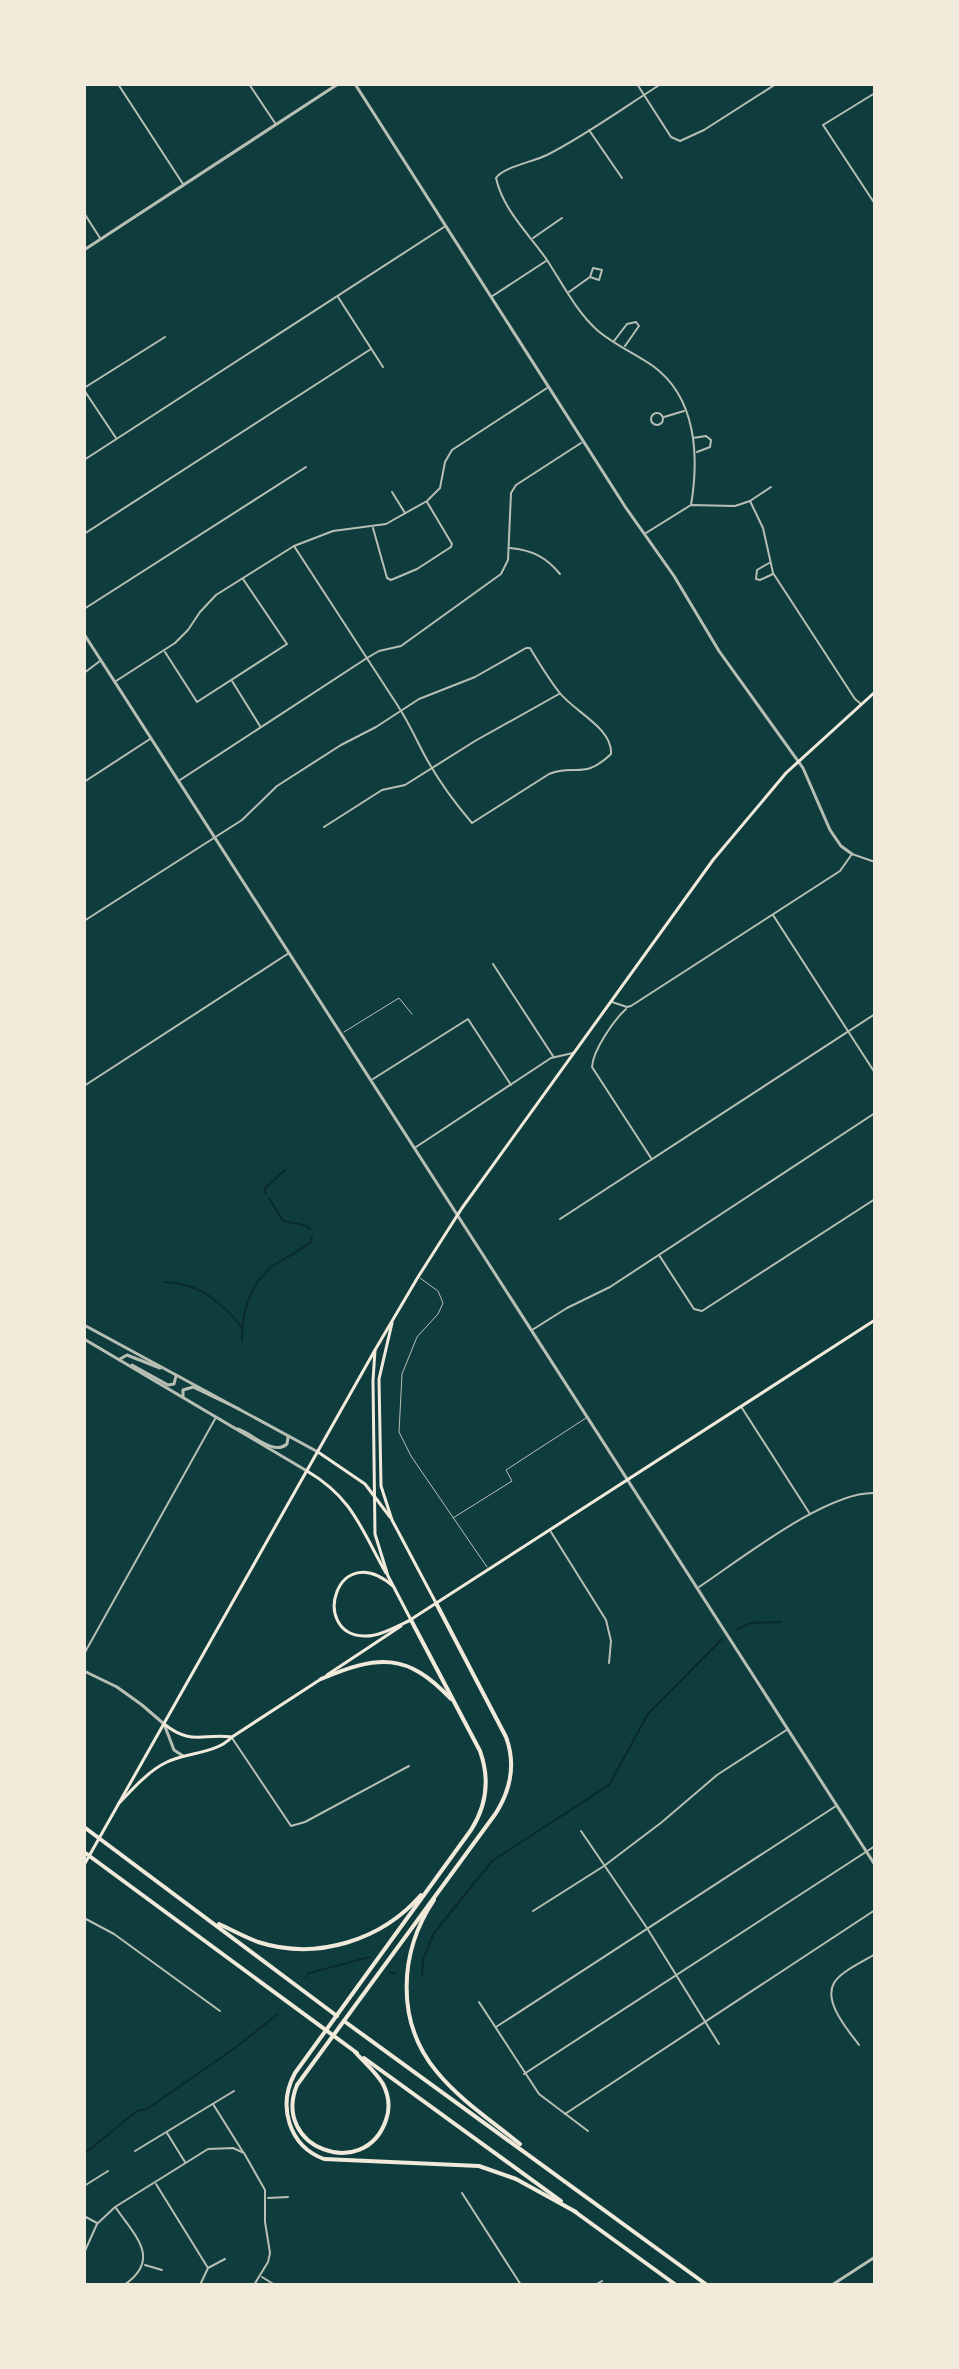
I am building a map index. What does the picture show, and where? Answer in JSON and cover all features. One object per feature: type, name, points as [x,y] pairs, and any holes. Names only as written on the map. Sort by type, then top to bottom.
[{"type":"highway","points":[[355,2052],[384,2087],[388,2101],[387,2117],[379,2134],[367,2145],[348,2152],[329,2152],[311,2143],[298,2127],[293,2109],[296,2088],[501,1805],[509,1786],[512,1765],[504,1732],[436,1603]]},
{"type":"highway","points":[[411,1620],[482,1757],[486,1790],[476,1823],[295,2073],[287,2089],[286,2106],[291,2127],[299,2143],[310,2153],[324,2159],[479,2166],[516,2179],[576,2212]]},
{"type":"highway","points":[[321,1679],[360,1663],[397,1663],[430,1678],[455,1703]]},
{"type":"highway","points":[[86,1829],[707,2285]]},
{"type":"highway","points":[[84,1852],[676,2285]]},
{"type":"highway","points":[[211,1920],[268,1944],[307,1949],[333,1946],[373,1933],[396,1919],[439,1875]]},
{"type":"highway","points":[[441,1888],[417,1931],[408,1960],[407,1998],[415,2034],[429,2062],[445,2082],[552,2171]]},
{"type":"main road","points":[[84,1865],[375,1350],[459,1214],[731,836],[798,761],[875,692]]},
{"type":"main road","points":[[392,1520],[381,1482],[379,1388],[382,1361],[392,1334],[393,1319]]},
{"type":"main road","points":[[119,1803],[156,1768],[183,1756],[221,1746],[436,1603],[875,1320]]},
{"type":"main road","points":[[375,1350],[375,1534],[388,1576]]},
{"type":"main road","points":[[318,1452],[354,1475],[374,1494],[392,1520],[436,1603]]},
{"type":"main road","points":[[307,1471],[332,1487],[346,1502],[411,1620]]},
{"type":"main road","points":[[394,1587],[374,1573],[362,1572],[348,1577],[334,1598],[337,1619],[349,1632],[366,1636],[411,1620]]},
{"type":"main road","points":[[164,1724],[194,1738],[232,1737]]},
{"type":"street","points":[[118,84],[184,185]]},
{"type":"street","points":[[249,84],[276,125]]},
{"type":"street","points":[[84,250],[338,84]]},
{"type":"street","points":[[355,84],[626,508],[674,576],[719,651],[798,761],[811,783],[830,830],[841,846],[852,854],[875,862]]},
{"type":"street","points":[[637,84],[671,137],[680,141],[704,130],[776,84]]},
{"type":"street","points":[[661,84],[544,157],[499,173],[496,178],[509,208],[593,327],[655,368],[686,410],[696,453],[691,505]]},
{"type":"street","points":[[875,93],[823,125],[875,204]]},
{"type":"street","points":[[589,130],[622,178]]},
{"type":"street","points":[[84,213],[100,239]]},
{"type":"street","points":[[532,238],[562,218]]},
{"type":"street","points":[[84,460],[445,226]]},
{"type":"street","points":[[491,297],[547,261]]},
{"type":"street","points":[[568,292],[590,277]]},
{"type":"street","points":[[337,295],[383,367]]},
{"type":"street","points":[[614,342],[627,324],[636,322],[639,326],[623,348]]},
{"type":"street","points":[[116,439],[84,389],[165,337]]},
{"type":"street","points":[[84,534],[371,349]]},
{"type":"street","points":[[115,682],[183,636],[207,604],[294,546],[333,531],[373,527],[406,514],[427,501],[440,488],[445,462],[452,450],[549,387]]},
{"type":"street","points":[[663,417],[686,410]]},
{"type":"street","points":[[693,438],[706,436],[711,440],[710,447],[696,453]]},
{"type":"street","points":[[179,781],[367,658],[379,651],[401,646],[496,580],[505,568],[511,493],[516,485],[584,441]]},
{"type":"street","points":[[84,609],[306,467]]},
{"type":"street","points":[[644,534],[691,505],[735,506],[750,501],[771,487]]},
{"type":"street","points":[[392,492],[406,514]]},
{"type":"street","points":[[373,527],[385,574],[391,580],[417,569],[451,547],[452,540],[427,501]]},
{"type":"street","points":[[750,501],[763,528],[773,573],[861,704]]},
{"type":"street","points":[[84,921],[242,820],[277,786],[401,711],[436,691],[487,672],[526,648],[530,648],[560,694],[602,732],[612,752],[610,757],[587,770],[559,770],[549,774],[472,823],[432,768],[401,711],[294,546]]},
{"type":"street","points":[[508,548],[533,552],[547,560],[560,574]]},
{"type":"street","points":[[770,563],[757,570],[756,579],[773,573]]},
{"type":"street","points":[[164,651],[197,702],[287,644],[242,578]]},
{"type":"street","points":[[84,634],[875,1865]]},
{"type":"street","points":[[84,673],[101,661]]},
{"type":"street","points":[[231,680],[261,727]]},
{"type":"street","points":[[324,827],[382,790],[405,785],[560,694]]},
{"type":"street","points":[[84,782],[151,738]]},
{"type":"street","points":[[652,1159],[592,1067],[593,1059],[614,1021],[627,1007],[840,871],[852,854]]},
{"type":"street","points":[[772,914],[875,1073]]},
{"type":"street","points":[[84,1086],[290,953]]},
{"type":"street","points":[[493,964],[553,1057]]},
{"type":"street","points":[[611,1002],[627,1007]]},
{"type":"street","points":[[560,1219],[875,1014]]},
{"type":"street","points":[[372,1080],[468,1019],[511,1085]]},
{"type":"street","points":[[416,1147],[553,1057],[574,1053]]},
{"type":"street","points":[[532,1330],[610,1287],[875,1113]]},
{"type":"street","points":[[659,1255],[698,1311],[705,1310],[875,1199]]},
{"type":"street","points":[[84,1325],[318,1452]]},
{"type":"street","points":[[84,1339],[307,1471]]},
{"type":"street","points":[[119,1359],[127,1355],[164,1368]]},
{"type":"street","points":[[128,1365],[137,1366],[168,1385],[176,1381],[175,1374]]},
{"type":"street","points":[[184,1399],[183,1390],[193,1387],[242,1410]]},
{"type":"street","points":[[741,1407],[810,1514]]},
{"type":"street","points":[[84,1654],[215,1418]]},
{"type":"street","points":[[230,1427],[280,1449],[287,1444],[287,1435]]},
{"type":"street","points":[[698,1587],[810,1514],[845,1496],[875,1493]]},
{"type":"street","points":[[550,1531],[606,1620],[611,1641],[609,1663]]},
{"type":"street","points":[[84,1671],[127,1693],[164,1724],[174,1750],[183,1756]]},
{"type":"street","points":[[533,1911],[604,1866],[717,1775],[789,1729]]},
{"type":"street","points":[[232,1737],[291,1826],[305,1822],[409,1766]]},
{"type":"street","points":[[496,2027],[837,1805]]},
{"type":"street","points":[[581,1831],[647,1928],[719,2044]]},
{"type":"street","points":[[524,2074],[875,1846]]},
{"type":"street","points":[[565,2114],[875,1910]]},
{"type":"street","points":[[84,1918],[114,1934],[220,2011]]},
{"type":"street","points":[[859,2045],[833,2003],[831,1994],[834,1982],[875,1954]]},
{"type":"street","points":[[479,2002],[539,2094],[588,2131]]},
{"type":"street","points":[[135,2151],[234,2091]]},
{"type":"street","points":[[213,2104],[263,2184],[270,2253],[254,2285]]},
{"type":"street","points":[[167,2132],[185,2163]]},
{"type":"street","points":[[84,2253],[97,2224],[115,2207],[185,2163],[215,2148],[233,2148],[244,2153]]},
{"type":"street","points":[[84,2186],[108,2171]]},
{"type":"street","points":[[155,2183],[208,2268]]},
{"type":"street","points":[[462,2193],[521,2285]]},
{"type":"street","points":[[266,2198],[288,2197]]},
{"type":"street","points":[[115,2207],[140,2244],[143,2265],[140,2273],[124,2285]]},
{"type":"street","points":[[84,2216],[97,2224]]},
{"type":"street","points":[[832,2285],[875,2257]]},
{"type":"street","points":[[200,2285],[208,2268],[225,2259]]},
{"type":"street","points":[[143,2265],[162,2270]]},
{"type":"street","points":[[261,2276],[275,2285]]},
{"type":"street","points":[[595,2285],[602,2281]]},
{"type":"lane","points":[[342,1033],[399,998],[412,1014]]},
{"type":"lane","points":[[418,1277],[434,1287],[443,1303],[438,1314],[417,1337],[402,1374],[399,1432],[404,1445],[489,1571]]},
{"type":"lane","points":[[452,1519],[512,1481],[506,1470],[588,1416]]},
{"type":"waterway","points":[[266,1194],[264,1189],[285,1170]]},
{"type":"waterway","points":[[269,1198],[283,1221],[310,1229]]},
{"type":"waterway","points":[[242,1341],[245,1310],[258,1282],[273,1266],[311,1242],[312,1237]]},
{"type":"waterway","points":[[164,1282],[188,1286],[208,1295],[242,1327]]},
{"type":"waterway","points":[[736,1630],[751,1623],[781,1622]]},
{"type":"waterway","points":[[422,1976],[423,1959],[434,1933],[492,1861],[609,1785],[648,1714],[722,1639]]},
{"type":"waterway","points":[[306,1977],[309,1973],[370,1957]]},
{"type":"waterway","points":[[390,1972],[396,1974]]},
{"type":"waterway","points":[[84,2154],[137,2111],[147,2109],[278,2014]]}]
